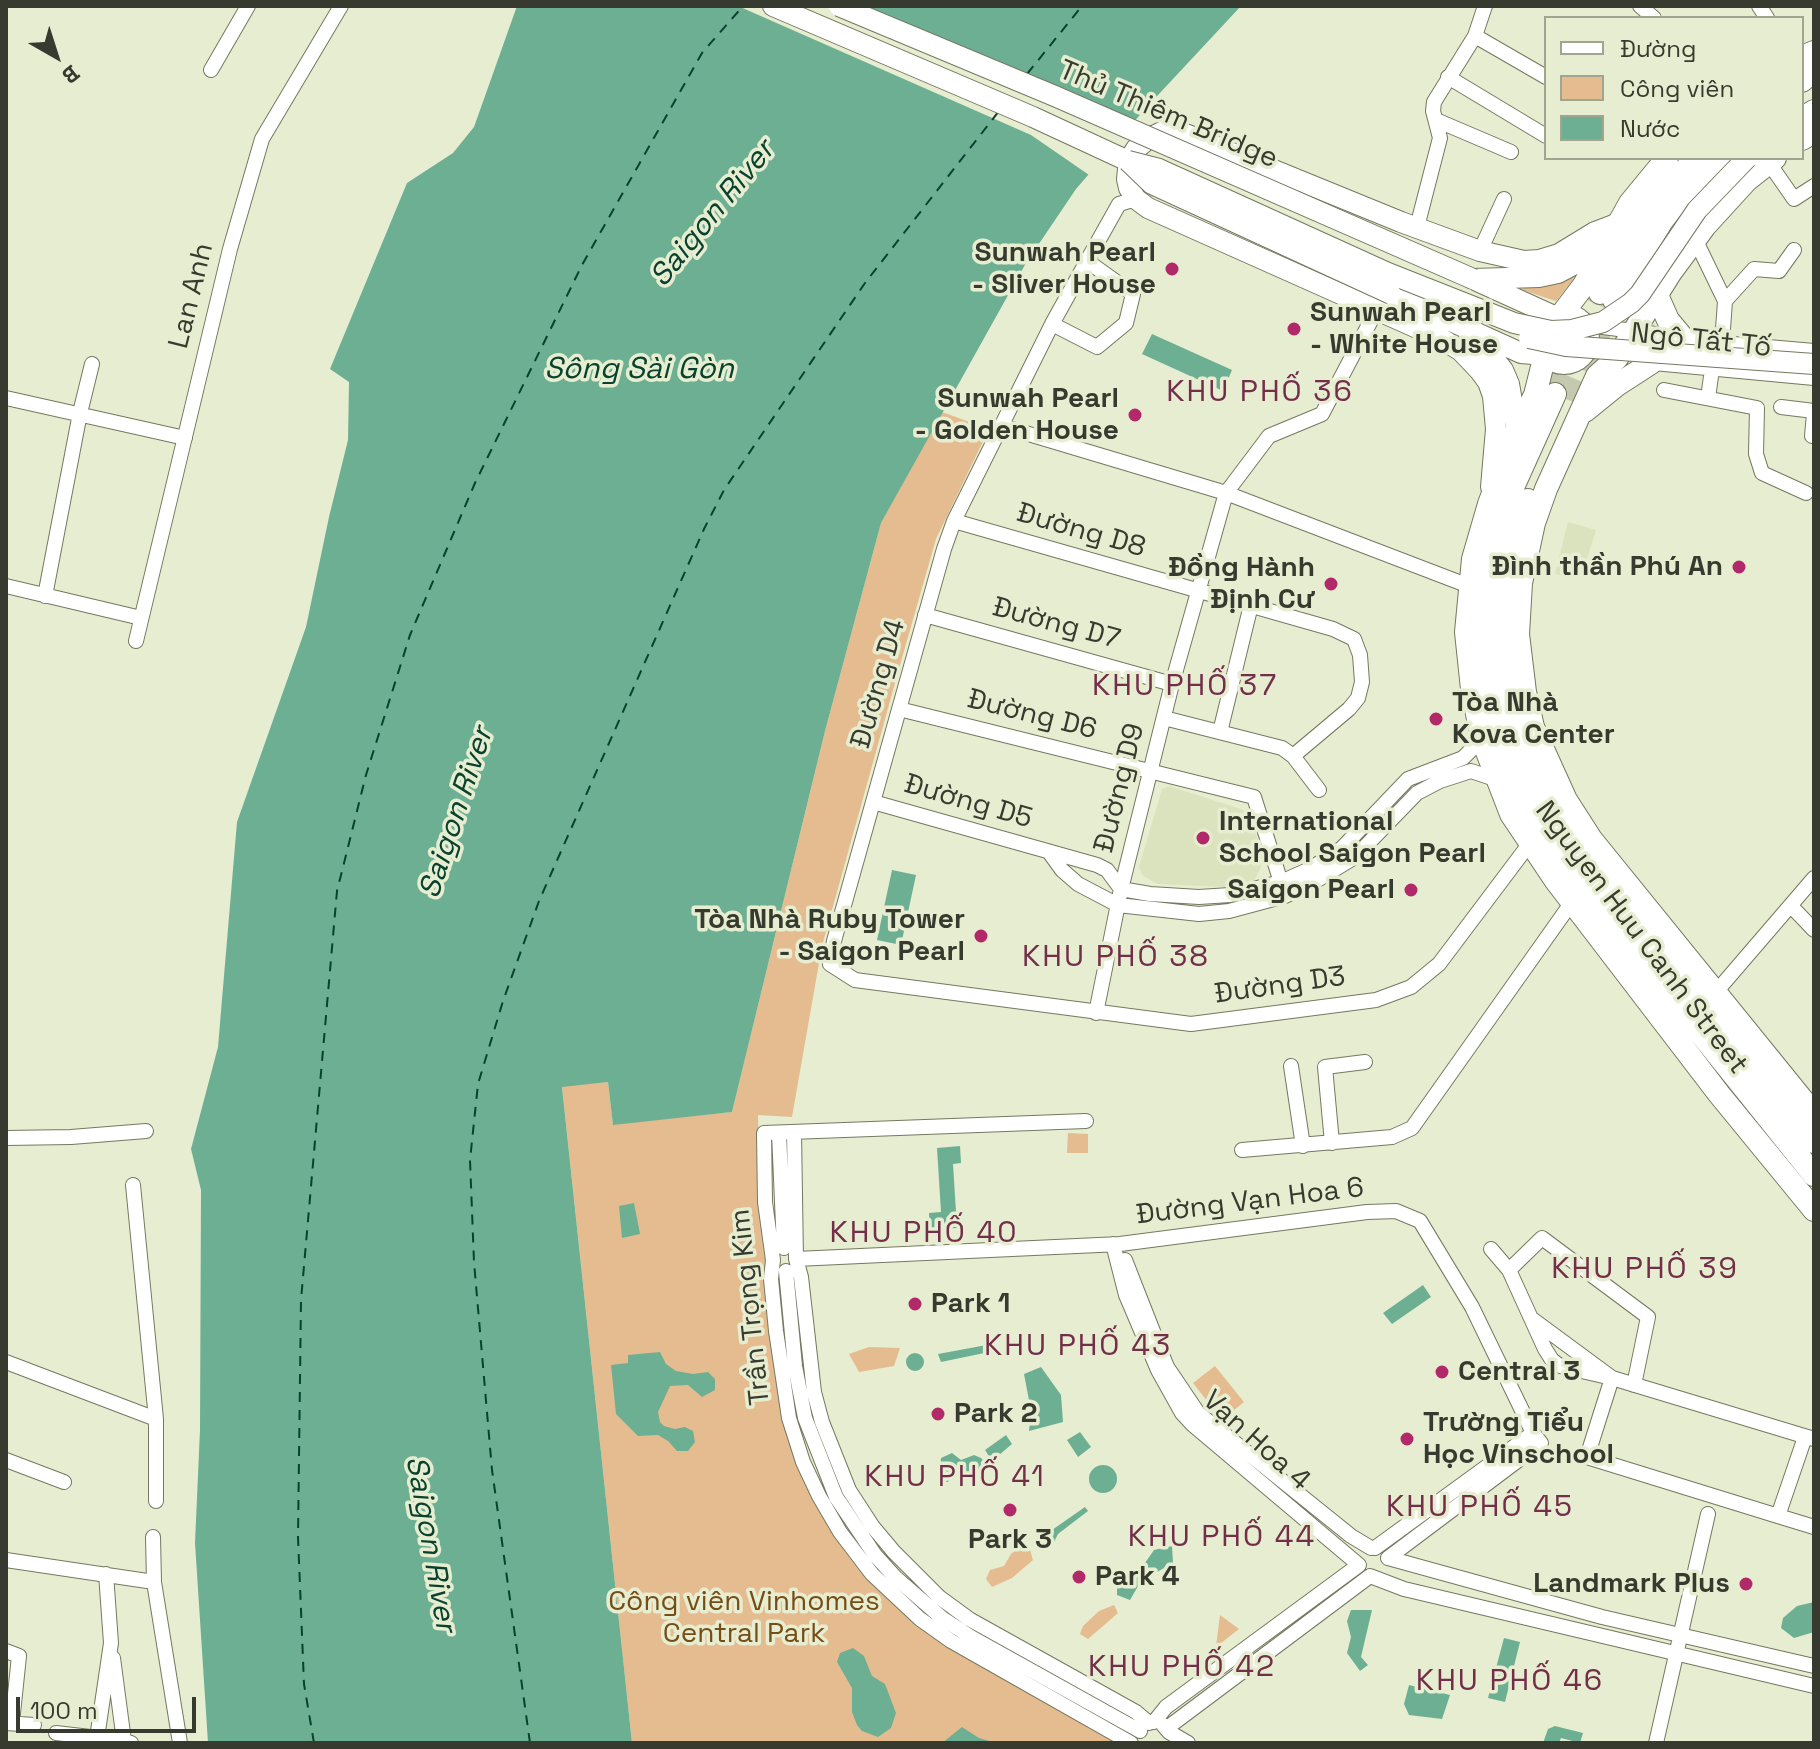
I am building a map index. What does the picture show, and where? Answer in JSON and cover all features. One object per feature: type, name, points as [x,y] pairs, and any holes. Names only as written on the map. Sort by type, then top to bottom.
[{"type":"main road","name":"Thủ Thiêm Bridge","points":[[773,6],[1128,161],[1159,169],[1388,273],[1524,325],[1551,331],[1588,327],[1622,311],[1640,294],[1697,210],[1764,160]]},
{"type":"main road","name":"Thủ Thiêm Bridge","points":[[839,6],[1558,315]]},
{"type":"main road","points":[[1489,504],[1496,429],[1493,396],[1488,382],[1472,361],[1442,339],[1148,208],[1136,199],[1127,179],[1129,160],[1149,138],[1164,131],[1178,131],[1480,251],[1524,261],[1559,254],[1595,232],[1612,232]]},
{"type":"main road","points":[[1545,355],[1540,335],[1542,327],[1558,315],[1584,285],[1612,232],[1650,176],[1665,160]]},
{"type":"main road","points":[[1694,160],[1644,214],[1607,297],[1684,193],[1718,160]]},
{"type":"main road","name":"Nguyen Huu Canh Street","points":[[1764,160],[1695,239],[1617,358],[1589,350],[1568,404],[1528,547],[1519,608],[1520,662],[1533,727],[1547,763],[1583,826],[1592,882],[1604,913],[1811,1190]]},
{"type":"main road","points":[[1128,161],[1152,184],[1521,353],[1572,362],[1589,350],[1570,315],[1558,315]]},
{"type":"main road","points":[[1473,279],[1539,277],[1558,273],[1590,256],[1612,232]]},
{"type":"main road","name":"Thủ Thiêm Bridge","points":[[1388,273],[1399,284],[1471,317],[1549,344],[1814,364]]},
{"type":"main road","points":[[1657,295],[1668,320],[1683,338]]},
{"type":"main road","points":[[1470,329],[1503,370],[1514,404],[1517,430]]},
{"type":"main road","name":"Nguyen Huu Canh Street","points":[[1545,355],[1535,395],[1517,430],[1489,504],[1473,559],[1469,586],[1466,632],[1472,689],[1482,739],[1495,779],[1511,814],[1530,843],[1592,882],[1716,992],[1814,1114]]},
{"type":"main road","points":[[1592,882],[1548,837],[1517,779],[1495,717],[1486,660],[1486,593],[1494,541],[1505,505],[1568,404],[1617,385],[1651,363]]},
{"type":"main road","name":"Nguyen Huu Canh Street","points":[[1592,882],[1651,940],[1814,1142]]},
{"type":"main road","name":"Nguyen Huu Canh Street","points":[[1592,882],[1719,1094],[1811,1190]]},
{"type":"street","points":[[211,70],[248,6]]},
{"type":"street","name":"Lan Anh","points":[[136,641],[230,249],[262,139],[341,6]]},
{"type":"street","points":[[1417,227],[1440,138],[1433,111],[1434,102],[1475,36],[1485,6]]},
{"type":"street","points":[[1475,36],[1544,76]]},
{"type":"street","points":[[1448,77],[1544,135]]},
{"type":"street","points":[[1436,120],[1511,152]]},
{"type":"street","points":[[1764,160],[1794,199],[1814,186]]},
{"type":"street","name":"Đường D4","points":[[830,964],[925,615],[954,521],[1052,324],[1119,204],[1136,199]]},
{"type":"street","points":[[1480,251],[1504,199]]},
{"type":"street","points":[[1695,239],[1725,301],[1722,343]]},
{"type":"street","points":[[1725,301],[1754,269],[1779,271],[1794,250]]},
{"type":"street","points":[[1052,324],[1097,347],[1126,323],[1133,294],[1087,261]]},
{"type":"street","name":"Đường D9","points":[[1096,1013],[1121,889],[1172,684],[1226,493],[1269,436],[1322,414],[1377,309]]},
{"type":"street","name":"Ngô Tất Tố","points":[[1589,350],[1634,331],[1814,351]]},
{"type":"street","name":"Ngô Tất Tố","points":[[1617,358],[1814,378]]},
{"type":"street","points":[[45,596],[92,364]]},
{"type":"street","points":[[1708,398],[1712,369]]},
{"type":"street","points":[[1664,390],[1757,408],[1756,454],[1762,473],[1806,493]]},
{"type":"street","points":[[6,398],[185,438]]},
{"type":"street","points":[[1781,407],[1814,412],[1812,436]]},
{"type":"street","points":[[1002,426],[1226,493],[1469,586]]},
{"type":"street","name":"Đường D8","points":[[954,521],[1333,629],[1354,639],[1358,646],[1362,682],[1358,698],[1293,756]]},
{"type":"street","points":[[6,586],[141,618]]},
{"type":"street","points":[[1220,732],[1251,605]]},
{"type":"street","name":"Đường D7","points":[[925,615],[1172,684]]},
{"type":"street","name":"Đường D6","points":[[899,709],[1254,797],[1283,889]]},
{"type":"street","points":[[1164,718],[1282,748],[1293,756],[1319,790]]},
{"type":"street","points":[[1378,823],[1408,779],[1463,758],[1482,739]]},
{"type":"street","points":[[1118,905],[1199,914],[1229,911],[1283,889],[1417,793],[1440,781],[1471,771],[1495,779]]},
{"type":"street","name":"Đường D5","points":[[873,802],[1107,870],[1121,889]]},
{"type":"street","name":"Đường D3","points":[[830,964],[855,980],[1191,1024],[1376,1000],[1411,987],[1439,964],[1530,843]]},
{"type":"street","name":"Đường D5","points":[[1049,852],[1062,870],[1078,884],[1118,905]]},
{"type":"street","points":[[1716,992],[1814,878]]},
{"type":"street","points":[[1242,1150],[1392,1137],[1412,1128],[1592,882]]},
{"type":"street","points":[[1121,889],[1199,897],[1283,889]]},
{"type":"street","points":[[1791,906],[1814,930]]},
{"type":"street","points":[[1332,1143],[1324,1060],[1365,1062]]},
{"type":"street","points":[[1291,1066],[1303,1146]]},
{"type":"street","points":[[779,1132],[1086,1121]]},
{"type":"street","points":[[6,1138],[146,1131]]},
{"type":"street","name":"Trần Trọng Kim","points":[[779,1132],[784,1248]]},
{"type":"street","name":"Trần Trọng Kim","points":[[779,1132],[801,1277],[814,1392],[844,1478],[873,1527],[906,1567],[939,1597],[969,1619],[1136,1712],[1152,1733]]},
{"type":"street","name":"Trần Trọng Kim","points":[[779,1132],[765,1202],[773,1260],[771,1279],[776,1331],[789,1418],[803,1462],[819,1496],[857,1555],[896,1598],[951,1641],[1152,1733],[1188,1743]]},
{"type":"street","points":[[133,1185],[156,1419],[156,1501]]},
{"type":"street","name":"Đường Vạn Hoa 6","points":[[1116,1244],[1367,1212],[1396,1211],[1420,1221],[1472,1307],[1537,1438]]},
{"type":"street","points":[[1509,1270],[1542,1238],[1648,1317],[1634,1385]]},
{"type":"street","points":[[796,1259],[1116,1244]]},
{"type":"street","name":"Vạn Hoa 4","points":[[1116,1244],[1167,1367],[1198,1413],[1351,1536],[1373,1548]]},
{"type":"street","name":"Vạn Hoa 4","points":[[1116,1244],[1126,1295],[1158,1370],[1182,1413],[1365,1571],[1405,1589],[1814,1686]]},
{"type":"street","points":[[784,1248],[794,1252],[796,1259],[793,1268],[786,1271],[776,1267],[773,1260],[784,1248]]},
{"type":"street","points":[[1491,1249],[1509,1270],[1552,1360],[1560,1366],[1612,1378],[1810,1438],[1778,1516]]},
{"type":"street","name":"Trần Trọng Kim","points":[[786,1271],[795,1366],[805,1418],[836,1497],[875,1555],[895,1577],[951,1624],[1152,1733]]},
{"type":"street","points":[[1532,1319],[1612,1378]]},
{"type":"street","points":[[6,1362],[156,1419]]},
{"type":"street","points":[[1612,1378],[1587,1457],[1814,1527]]},
{"type":"street","points":[[1365,1571],[1363,1552],[1537,1438]]},
{"type":"street","points":[[1152,1733],[1365,1571],[1384,1572],[1388,1558],[1537,1438]]},
{"type":"street","points":[[6,1460],[64,1482]]},
{"type":"street","points":[[1656,1743],[1708,1514]]},
{"type":"street","points":[[153,1537],[154,1582],[180,1743]]},
{"type":"street","points":[[1373,1548],[1383,1551],[1388,1558],[1419,1568],[1602,1617],[1814,1666]]},
{"type":"street","points":[[6,1560],[154,1582]]},
{"type":"street","points":[[1405,1589],[1419,1568]]},
{"type":"street","points":[[56,1733],[128,1742],[111,1643],[106,1574]]},
{"type":"street","points":[[97,1738],[111,1643]]},
{"type":"street","points":[[6,1651],[19,1656],[9,1723],[34,1725]]},
{"type":"shaded area","points":[[1568,522],[1596,530],[1583,572],[1573,570],[1571,578],[1555,574]]},
{"type":"shaded area","name":"International School Saigon Pearl","points":[[1169,786],[1244,810],[1251,817],[1262,859],[1254,881],[1224,887],[1158,884],[1143,876],[1139,867],[1162,789]]},
{"type":"green space","points":[[1578,273],[1556,301],[1522,290],[1523,287]]},
{"type":"green space","name":"Công viên Vinhomes Central Park","points":[[942,412],[989,429],[936,539],[822,946],[792,1117],[758,1115],[760,1199],[775,1377],[781,1408],[800,1467],[906,1613],[1119,1743],[632,1743],[562,1086],[608,1082],[613,1124],[732,1112],[825,731],[881,523]]},
{"type":"green space","points":[[1068,1133],[1088,1134],[1088,1153],[1067,1153]]},
{"type":"green space","points":[[869,1347],[900,1348],[894,1366],[859,1372],[849,1354]]},
{"type":"green space","points":[[1215,1366],[1244,1402],[1222,1420],[1193,1383]]},
{"type":"green space","points":[[1021,1546],[1030,1550],[1033,1560],[1012,1578],[992,1587],[986,1579],[990,1570],[1004,1566],[1011,1554]]},
{"type":"green space","points":[[1114,1605],[1118,1613],[1088,1639],[1080,1634],[1083,1626],[1099,1611]]},
{"type":"green space","points":[[1220,1615],[1239,1629],[1216,1647]]},
{"type":"water","name":"Sông Sài Gòn","points":[[517,6],[1241,6],[1076,189],[1026,263],[881,523],[825,731],[732,1112],[613,1125],[608,1082],[562,1087],[632,1743],[208,1743],[195,1543],[200,1430],[201,1190],[191,1149],[218,1047],[237,822],[306,627],[348,440],[349,382],[330,369],[407,183],[453,153],[474,127]]},
{"type":"water","points":[[1152,334],[1232,370],[1223,391],[1142,354]]},
{"type":"water","points":[[892,870],[916,875],[901,945],[877,940]]},
{"type":"water","points":[[960,1146],[961,1163],[953,1164],[957,1228],[930,1230],[929,1213],[941,1212],[937,1148]]},
{"type":"water","points":[[634,1203],[640,1234],[622,1238],[619,1206]]},
{"type":"water","points":[[1423,1285],[1431,1297],[1392,1324],[1383,1313]]},
{"type":"water","points":[[992,1344],[994,1351],[941,1362],[938,1354]]},
{"type":"water","points":[[660,1352],[666,1364],[676,1371],[693,1374],[708,1372],[715,1379],[715,1390],[702,1397],[688,1385],[670,1386],[658,1412],[664,1426],[675,1429],[685,1427],[693,1431],[695,1442],[688,1451],[677,1451],[658,1435],[638,1436],[616,1414],[611,1365],[628,1363],[628,1355]]},
{"type":"water","points":[[911,1353],[919,1353],[924,1362],[922,1369],[911,1371],[906,1366],[906,1358]]},
{"type":"water","points":[[1041,1367],[1061,1395],[1063,1422],[1029,1431],[1031,1411],[1024,1374]]},
{"type":"water","points":[[1080,1432],[1091,1447],[1078,1457],[1067,1440]]},
{"type":"water","points":[[1006,1435],[1012,1444],[992,1461],[985,1450]]},
{"type":"water","points":[[952,1453],[961,1460],[974,1455],[981,1458],[985,1462],[983,1469],[976,1477],[963,1470],[956,1472],[948,1482],[943,1481],[941,1458]]},
{"type":"water","points":[[1103,1465],[1113,1469],[1117,1479],[1113,1489],[1103,1493],[1093,1489],[1089,1479],[1093,1469]]},
{"type":"water","points":[[1085,1507],[1088,1511],[1058,1534],[1054,1542],[1042,1544],[1042,1534]]},
{"type":"water","points":[[1172,1546],[1173,1563],[1141,1581],[1130,1600],[1117,1595],[1117,1583],[1140,1570],[1154,1550]]},
{"type":"water","points":[[1814,1602],[1814,1632],[1794,1638],[1781,1628],[1783,1618],[1797,1606]]},
{"type":"water","points":[[1351,1610],[1372,1610],[1361,1657],[1368,1665],[1360,1671],[1347,1653],[1351,1637],[1347,1621]]},
{"type":"water","points":[[1504,1638],[1520,1642],[1505,1702],[1488,1698]]},
{"type":"water","points":[[853,1648],[864,1656],[872,1676],[885,1684],[896,1713],[891,1728],[878,1737],[862,1731],[857,1725],[852,1712],[852,1688],[837,1662],[840,1653]]},
{"type":"water","points":[[1409,1685],[1450,1695],[1442,1719],[1409,1715],[1404,1704]]},
{"type":"water","points":[[1555,1726],[1583,1733],[1580,1743],[1561,1738],[1559,1743],[1543,1743],[1548,1729]]},
{"type":"water","points":[[962,1727],[979,1738],[997,1743],[942,1743]]},
{"type":"pier","points":[[738,6],[856,6],[1136,126],[1092,177],[1031,135]]},
{"type":"ferry route","points":[[314,1743],[304,1684],[298,1537],[301,1300],[337,891],[366,775],[410,635],[475,483],[582,265],[702,53],[743,6]]},
{"type":"ferry route","points":[[1027,74],[1082,6]]},
{"type":"ferry route","points":[[530,1743],[492,1470],[474,1262],[470,1160],[478,1084],[503,1001],[539,901],[724,490],[865,283],[999,111]]},
{"type":"tunnel","points":[[1555,394],[1600,293]]},
{"type":"tunnel","points":[[1571,401],[1611,306]]},
{"type":"place","name":"Sunwah Pearl - Sliver House","points":[[1172,269]]},
{"type":"place","name":"Sunwah Pearl - White House","points":[[1294,329]]},
{"type":"place","name":"Sunwah Pearl - Golden House","points":[[1135,415]]},
{"type":"place","name":"Đình thần Phú An","points":[[1739,567]]},
{"type":"place","name":"Đồng Hành Định Cư","points":[[1331,584]]},
{"type":"place","name":"Tòa Nhà Kova Center","points":[[1436,719]]},
{"type":"place","name":"International School Saigon Pearl","points":[[1203,838]]},
{"type":"place","name":"Saigon Pearl","points":[[1411,890]]},
{"type":"place","name":"Tòa Nhà Ruby Tower - Saigon Pearl","points":[[981,936]]},
{"type":"place","name":"Park 1","points":[[915,1304]]},
{"type":"place","name":"Central 3","points":[[1442,1372]]},
{"type":"place","name":"Park 2","points":[[938,1414]]},
{"type":"place","name":"Trường Tiểu Học Vinschool","points":[[1407,1439]]},
{"type":"place","name":"Park 3","points":[[1010,1510]]},
{"type":"place","name":"Park 4","points":[[1079,1577]]},
{"type":"place","name":"Landmark Plus","points":[[1746,1584]]},
{"type":"district","name":"KHU PHỐ 36","points":[[1260,393]]},
{"type":"district","name":"KHU PHỐ 37","points":[[1185,687]]},
{"type":"district","name":"KHU PHỐ 38","points":[[1116,958]]},
{"type":"district","name":"KHU PHỐ 40","points":[[924,1234]]},
{"type":"district","name":"KHU PHỐ 39","points":[[1645,1270]]},
{"type":"district","name":"KHU PHỐ 43","points":[[1078,1347]]},
{"type":"district","name":"KHU PHỐ 41","points":[[955,1478]]},
{"type":"district","name":"KHU PHỐ 45","points":[[1480,1508]]},
{"type":"district","name":"KHU PHỐ 44","points":[[1222,1538]]},
{"type":"district","name":"KHU PHỐ 42","points":[[1182,1668]]},
{"type":"district","name":"KHU PHỐ 46","points":[[1510,1682]]},
{"type":"water label","name":"Saigon River","points":[[713,214]]},
{"type":"water label","name":"Saigon River","points":[[457,813]]},
{"type":"water label","name":"Saigon River","points":[[430,1544]]}]
